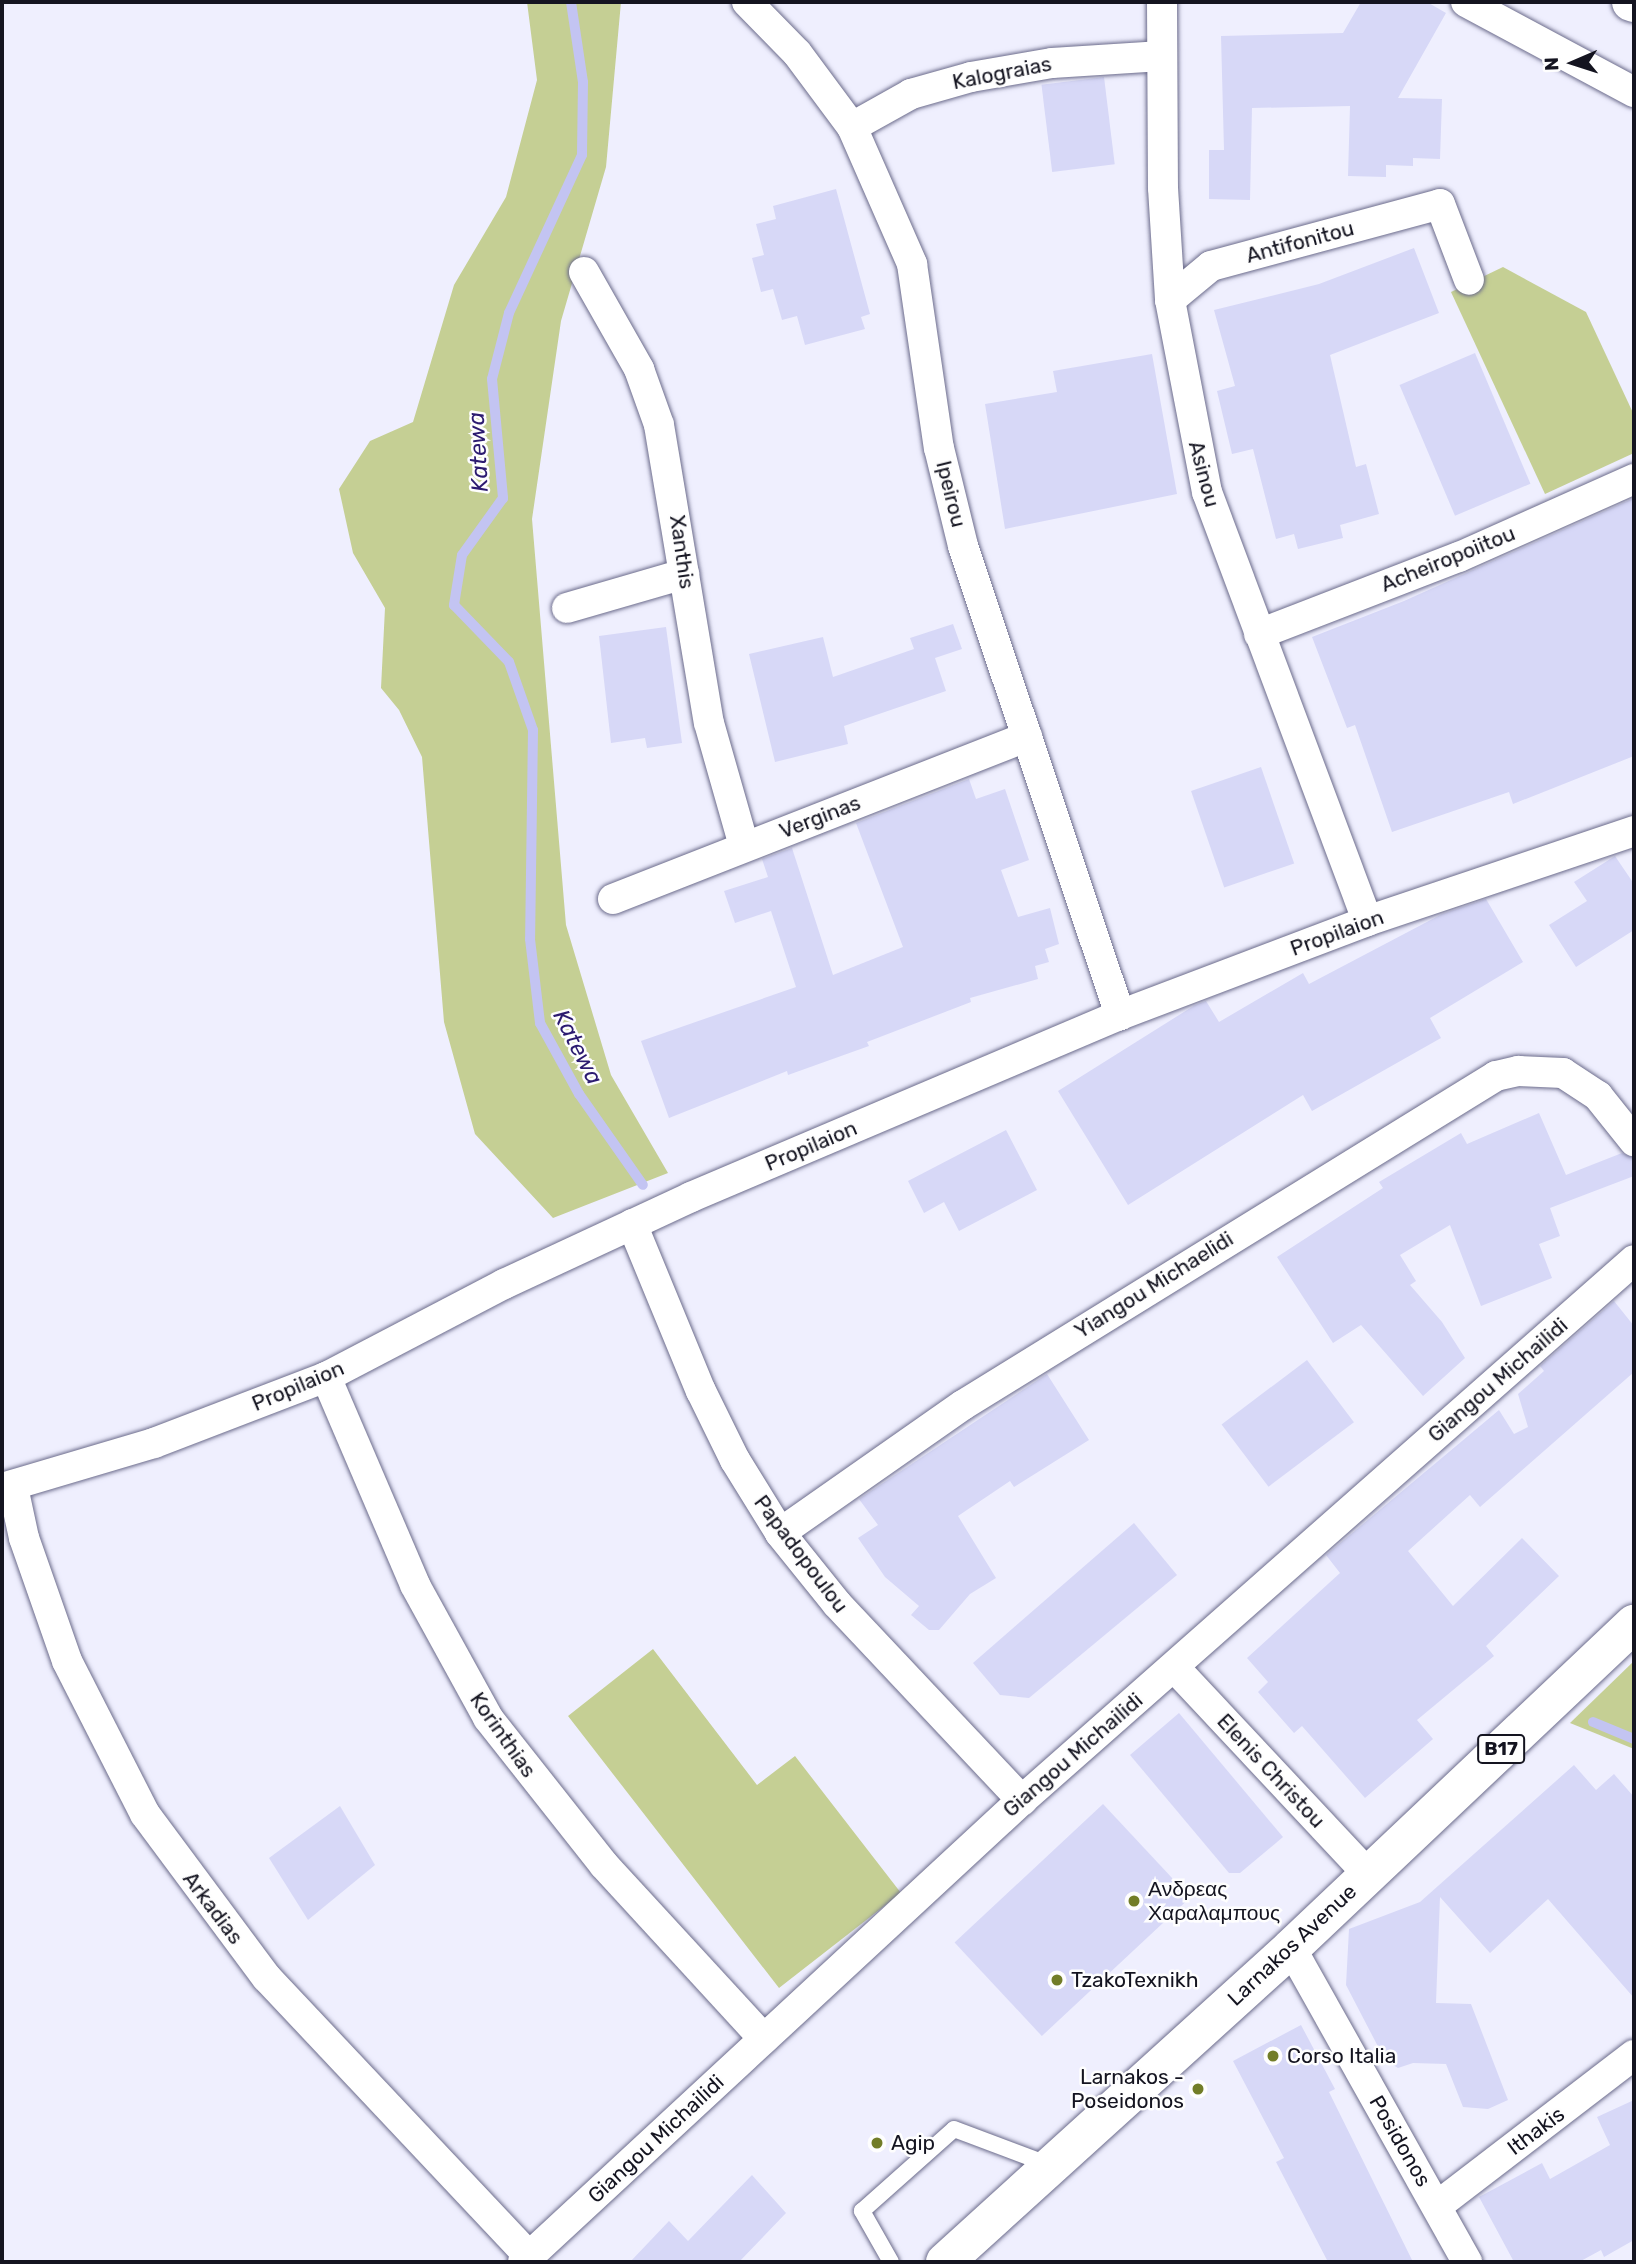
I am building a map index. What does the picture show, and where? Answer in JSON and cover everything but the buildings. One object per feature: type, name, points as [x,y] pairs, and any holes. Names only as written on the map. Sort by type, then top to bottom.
[{"type":"main road","name":"Larnakos Avenue","points":[[945,2262],[1291,1948],[1634,1624]]},
{"type":"street","name":"Ipeirou","points":[[747,2],[797,54],[852,127],[912,264],[949,488],[1027,737],[1120,1014]]},
{"type":"street","name":"Asinou","points":[[1162,2],[1161,56],[1170,300],[1207,492],[1367,921]]},
{"type":"street","points":[[1466,2],[1634,92]]},
{"type":"street","name":"Kalograias","points":[[852,127],[911,94],[971,77],[1052,62],[1161,56]]},
{"type":"street","name":"Antifonitou","points":[[1170,300],[1212,266],[1440,204],[1469,280]]},
{"type":"street","name":"Xanthis","points":[[584,272],[639,369],[659,425],[709,723],[744,846]]},
{"type":"street","name":"Acheiropoiitou","points":[[1259,634],[1459,557],[1634,479]]},
{"type":"street","points":[[567,608],[684,574]]},
{"type":"street","name":"Verginas","points":[[613,899],[1027,737]]},
{"type":"street","name":"Propilaion","points":[[7,1488],[154,1443],[327,1377],[632,1224],[1120,1014],[1367,921],[1634,831]]},
{"type":"street","name":"Yiangou Michaelidi","points":[[780,1533],[963,1405],[1473,1087],[1496,1076],[1544,1070],[1563,1073],[1598,1096],[1634,1141]]},
{"type":"street","name":"Papadopoulou","points":[[632,1224],[701,1391],[734,1460],[780,1533],[837,1604],[1022,1800]]},
{"type":"street","name":"Giangou Michailidi","points":[[526,2259],[1022,1800],[1634,1260]]},
{"type":"street","name":"Korinthias","points":[[327,1377],[415,1586],[488,1718],[604,1866],[764,2039]]},
{"type":"street","name":"Arkadias","points":[[7,1488],[67,1661],[145,1814],[267,1978],[526,2259]]},
{"type":"street","name":"Elenis Christou","points":[[1174,1667],[1368,1874]]},
{"type":"street","name":"Posidonos","points":[[1291,1948],[1467,2262]]},
{"type":"street","name":"Ithakis","points":[[1437,2206],[1634,2055]]},
{"type":"lane","points":[[891,2262],[862,2211],[954,2129],[1052,2165]]},
{"type":"green space","points":[[527,2],[621,2],[606,167],[561,321],[532,519],[566,925],[611,1075],[668,1173],[553,1218],[475,1134],[444,1022],[422,757],[399,710],[381,688],[385,608],[353,553],[339,489],[370,441],[413,422],[454,285],[506,197],[537,80]]},
{"type":"green space","points":[[1503,267],[1586,312],[1634,415],[1634,453],[1545,494],[1451,292]]},
{"type":"green space","points":[[653,1649],[757,1785],[795,1756],[901,1893],[779,1988],[568,1716]]},
{"type":"green space","points":[[1634,1661],[1634,1749],[1570,1723]]},
{"type":"waterway","name":"Katewa","points":[[571,2],[583,82],[582,155],[509,313],[492,379],[503,498],[462,555],[454,605],[509,662],[533,730],[530,939],[540,1023],[579,1094],[643,1185]]},
{"type":"waterway","name":"Katewa","points":[[1593,1722],[1634,1739]]},
{"type":"place","name":"Ανδρεας Χαραλαμπους","points":[[1134,1901]]},
{"type":"place","name":"TzakoTexnikh","points":[[1057,1980]]},
{"type":"place","name":"Corso Italia","points":[[1273,2056]]},
{"type":"place","name":"Larnakos - Poseidonos","points":[[1198,2089]]},
{"type":"place","name":"Agip","points":[[877,2143]]}]
